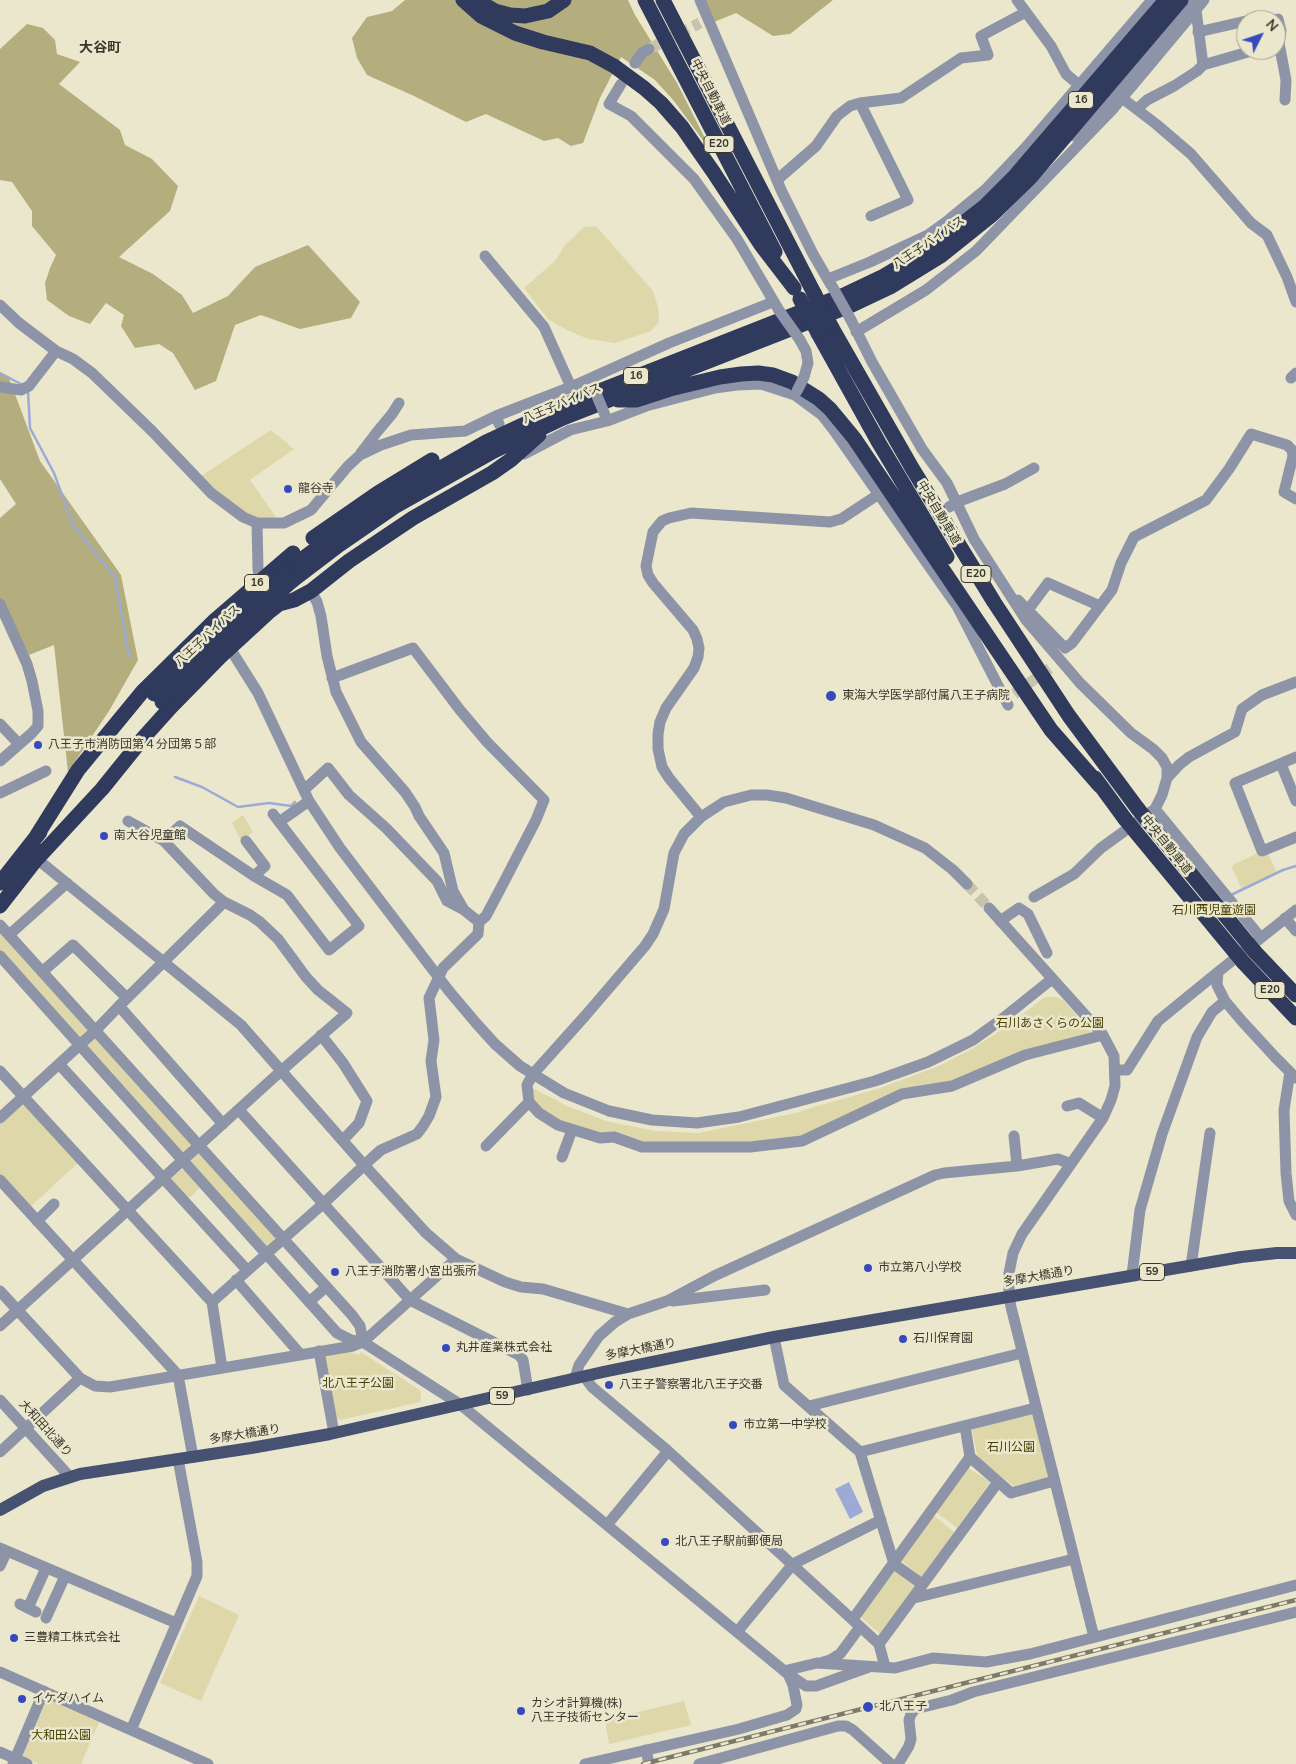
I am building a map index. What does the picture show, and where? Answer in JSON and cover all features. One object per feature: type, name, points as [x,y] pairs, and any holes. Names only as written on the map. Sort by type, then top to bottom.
[{"type":"highway","points":[[462,0],[481,16],[515,33],[590,53],[614,66],[644,88],[661,103],[682,127],[761,245],[797,293]]},
{"type":"highway","points":[[476,0],[495,11],[524,16],[548,11],[564,0]]},
{"type":"highway","name":"中央自動車道","points":[[645,0],[818,334],[879,443],[936,539],[1012,660],[1125,819],[1244,962],[1296,1018]]},
{"type":"highway","name":"中央自動車道","points":[[663,0],[832,328],[912,468],[978,577],[1070,716],[1138,809],[1258,945],[1296,995]]},
{"type":"highway","points":[[668,0],[706,83]]},
{"type":"highway","name":"八王子バイパス","points":[[0,883],[116,738],[158,698],[209,654],[289,576],[363,515],[422,478],[486,442],[549,412],[836,299],[905,265],[958,228],[990,194],[1015,176],[1166,0]]},
{"type":"highway","name":"八王子バイパス","points":[[289,576],[426,488],[494,451],[563,418],[874,295],[903,280],[942,255],[996,220],[1014,195],[1181,0]]},
{"type":"highway","points":[[609,400],[636,400],[720,377],[758,373],[773,375],[792,382],[818,399],[830,409],[854,438],[1051,730],[1100,786]]},
{"type":"highway","name":"16","points":[[34,840],[73,778],[142,691],[212,622],[260,580],[304,544],[378,493],[497,420],[510,420],[549,412]]},
{"type":"highway","points":[[37,859],[102,788],[166,713],[230,648],[279,604],[294,600],[311,591],[349,561],[412,518],[512,459],[535,438],[563,418]]},
{"type":"highway","points":[[426,488],[440,486],[472,470],[512,459]]},
{"type":"highway","name":"八王子バイパス","points":[[0,906],[158,698]]},
{"type":"main road","name":"多摩大橋通り","points":[[0,1510],[43,1486],[69,1476],[251,1448],[334,1433],[580,1377],[774,1337],[1257,1254],[1296,1253]]},
{"type":"street","points":[[700,0],[704,21],[813,254],[922,449],[947,483],[953,504],[974,539],[1026,620],[1080,683],[1131,733],[1153,749],[1162,758],[1167,767],[1167,778],[1162,795],[1154,809],[1101,848],[1074,874],[1034,897]]},
{"type":"street","points":[[1018,0],[1051,46],[1066,74],[1079,85]]},
{"type":"street","points":[[830,283],[928,234],[990,194],[1026,147],[1152,0]]},
{"type":"street","points":[[856,332],[926,290],[976,252],[996,220],[1108,107],[1194,5],[1204,0]]},
{"type":"street","points":[[1194,5],[1203,65]]},
{"type":"street","points":[[1050,155],[1108,107],[1122,98],[1194,5]]},
{"type":"street","points":[[777,180],[816,146],[837,116],[850,106],[901,98],[961,58],[988,55],[981,36],[1026,12]]},
{"type":"street","points":[[1198,32],[1236,23]]},
{"type":"street","points":[[635,63],[649,49]]},
{"type":"street","points":[[1136,108],[1174,86],[1203,65],[1236,55]]},
{"type":"street","points":[[1282,60],[1286,80],[1284,100]]},
{"type":"street","points":[[621,84],[609,104],[631,116],[694,179],[737,239],[775,305],[800,340],[806,351],[808,363],[796,393]]},
{"type":"street","points":[[1122,98],[1191,154],[1251,223],[1267,235],[1287,277],[1296,302]]},
{"type":"street","points":[[860,103],[908,200],[871,216]]},
{"type":"street","points":[[485,256],[544,327],[572,387]]},
{"type":"street","points":[[360,455],[411,435],[465,431],[497,420],[572,387],[591,381],[669,343],[775,305]]},
{"type":"street","points":[[0,306],[56,351],[73,359],[92,373],[152,431],[211,493],[243,517],[257,523],[284,523],[311,510],[336,478],[360,455],[399,403]]},
{"type":"street","points":[[0,387],[25,388],[56,351]]},
{"type":"street","points":[[591,381],[606,418]]},
{"type":"street","points":[[512,459],[561,434],[606,418],[715,388],[761,384],[796,393],[822,415],[906,532],[956,606],[1009,699]]},
{"type":"street","points":[[1004,586],[1065,648],[1072,643],[1112,590],[1121,563],[1134,537],[1206,500],[1251,434],[1287,446],[1292,450],[1293,456],[1284,492],[1296,499]]},
{"type":"street","points":[[953,504],[1005,484],[1034,468]]},
{"type":"street","points":[[701,817],[662,767],[658,749],[660,722],[666,708],[694,668],[698,657],[698,648],[693,630],[653,583],[647,571],[653,532],[662,521],[691,513],[818,523],[830,522],[841,519],[879,494]]},
{"type":"street","points":[[257,523],[260,580],[279,604]]},
{"type":"street","points":[[1028,610],[1048,583],[1100,606]]},
{"type":"street","points":[[311,591],[318,602],[336,692],[361,742],[405,792],[444,853],[453,891],[464,910]]},
{"type":"street","points":[[0,604],[3,616],[27,664],[38,711],[38,726],[0,761]]},
{"type":"street","points":[[212,622],[258,693],[306,796],[340,848],[449,991],[495,1044],[520,1066],[564,1093],[609,1111],[652,1120],[697,1124],[739,1117],[875,1081],[928,1062],[973,1040],[1052,979]]},
{"type":"street","points":[[212,1302],[381,1150],[417,1134],[429,1116],[436,1097],[432,1061],[434,1040],[429,998],[443,968],[478,934],[479,922],[486,916],[498,894],[536,820],[544,800],[455,704],[413,648],[332,678]]},
{"type":"street","points":[[1050,668],[1060,660]]},
{"type":"street","points":[[1167,778],[1189,757],[1235,732],[1242,709],[1262,695],[1296,682]]},
{"type":"street","points":[[0,724],[19,744]]},
{"type":"street","points":[[1296,757],[1235,783],[1262,851],[1296,837]]},
{"type":"street","points":[[1281,764],[1296,801]]},
{"type":"street","points":[[164,841],[180,826],[254,876],[287,895],[329,950],[359,926],[276,818],[306,796],[328,768],[349,795],[386,828],[437,881],[447,901],[464,910],[479,922]]},
{"type":"street","points":[[0,793],[46,771]]},
{"type":"street","points":[[967,884],[940,858],[925,848],[874,824],[786,798],[768,795],[738,797],[724,802],[701,817],[684,834],[674,853],[664,908],[657,927],[646,946],[532,1074],[527,1085],[529,1102],[558,1126],[600,1138],[614,1137],[642,1147],[750,1147],[802,1141],[902,1094],[952,1086],[1025,1055],[1103,1035]]},
{"type":"street","points":[[1154,809],[1258,945]]},
{"type":"street","points":[[0,1326],[347,1013],[318,990],[278,939],[260,922],[224,902],[194,874],[164,841],[128,821]]},
{"type":"street","points":[[246,841],[265,866],[254,876]]},
{"type":"street","points":[[37,859],[241,1025],[426,1233],[456,1259],[505,1282],[521,1287],[543,1289],[628,1314]]},
{"type":"street","points":[[9,935],[67,883]]},
{"type":"street","points":[[0,1118],[96,1031],[224,902]]},
{"type":"street","points":[[989,908],[1103,1035],[1114,1056],[1115,1086],[1103,1118],[1022,1234],[1013,1253],[1009,1273],[1009,1296],[1022,1353],[1094,1637]]},
{"type":"street","points":[[1000,921],[1019,908],[1028,914],[1048,954]]},
{"type":"street","points":[[1115,1070],[1127,1070],[1158,1021],[1218,972],[1258,945],[1285,918],[1296,910]]},
{"type":"street","points":[[1285,918],[1296,931]]},
{"type":"street","points":[[0,925],[360,1326],[363,1342]]},
{"type":"street","points":[[42,972],[73,945],[127,998]]},
{"type":"street","points":[[0,956],[337,1333],[351,1340],[363,1342],[461,1405],[736,1632],[806,1686],[816,1686],[869,1667]]},
{"type":"street","points":[[1218,972],[1217,985],[1225,1001],[1254,1035],[1293,1075],[1284,1110],[1289,1201],[1296,1215]]},
{"type":"street","points":[[1132,1275],[1140,1210],[1162,1134],[1197,1037],[1212,1012],[1225,1001]]},
{"type":"street","points":[[119,1006],[223,1124]]},
{"type":"street","points":[[321,1035],[343,1063],[368,1101],[359,1123],[343,1140]]},
{"type":"street","points":[[59,1064],[247,1270]]},
{"type":"street","points":[[0,1071],[212,1302],[222,1368]]},
{"type":"street","points":[[486,1146],[529,1102]]},
{"type":"street","points":[[1067,1106],[1080,1103],[1103,1118]]},
{"type":"street","points":[[239,1110],[410,1300],[519,1355],[523,1360],[528,1390]]},
{"type":"street","points":[[562,1157],[572,1130]]},
{"type":"street","points":[[1191,1266],[1210,1133]]},
{"type":"street","points":[[1014,1136],[1017,1166]]},
{"type":"street","points":[[885,1667],[879,1644],[668,1451],[580,1377],[579,1365],[599,1336],[628,1314],[667,1301],[730,1269],[936,1175],[1017,1166],[1058,1159],[1071,1164]]},
{"type":"street","points":[[0,1180],[178,1375],[194,1457]]},
{"type":"street","points":[[37,1221],[54,1204]]},
{"type":"street","points":[[0,1291],[80,1378],[95,1386],[110,1387],[353,1346],[363,1342],[456,1259]]},
{"type":"street","points":[[236,1280],[301,1355]]},
{"type":"street","points":[[309,1302],[326,1287]]},
{"type":"street","points":[[667,1301],[765,1290]]},
{"type":"street","points":[[774,1337],[784,1385],[860,1452],[894,1564],[922,1584]]},
{"type":"street","points":[[319,1351],[334,1433]]},
{"type":"street","points":[[809,1406],[1022,1353]]},
{"type":"street","points":[[0,1452],[80,1378]]},
{"type":"street","name":"大和田北通り","points":[[0,1400],[69,1476]]},
{"type":"street","points":[[860,1452],[1036,1408]]},
{"type":"street","points":[[965,1426],[970,1457],[1011,1492],[1054,1481]]},
{"type":"street","points":[[607,1525],[668,1451]]},
{"type":"street","points":[[837,1679],[856,1623],[894,1564],[970,1457]]},
{"type":"street","points":[[130,1730],[197,1576],[197,1562],[178,1459]]},
{"type":"street","points":[[879,1644],[998,1482]]},
{"type":"street","points":[[736,1632],[792,1564],[881,1520]]},
{"type":"street","points":[[0,1566],[3,1550],[176,1623]]},
{"type":"street","points":[[914,1598],[1074,1559]]},
{"type":"street","points":[[46,1568],[33,1611],[65,1576]]},
{"type":"street","points":[[816,1664],[895,1668],[933,1658],[986,1662],[1030,1654],[1296,1586]]},
{"type":"street","points":[[898,1764],[909,1746],[911,1739],[909,1720],[915,1709],[952,1700],[973,1692],[1296,1612]]},
{"type":"street","points":[[786,1672],[835,1658],[848,1643]]},
{"type":"street","points":[[585,1764],[739,1729],[787,1716],[796,1708],[806,1686],[807,1678],[816,1664]]},
{"type":"street","points":[[0,1672],[208,1764]]},
{"type":"street","points":[[786,1672],[793,1685],[797,1705]]},
{"type":"street","points":[[15,1762],[44,1691]]},
{"type":"street","points":[[700,1764],[838,1726],[846,1726],[891,1764]]},
{"type":"street","points":[[646,1750],[649,1764]]},
{"type":"street","points":[[0,1752],[15,1762],[27,1764]]},
{"type":"green space","points":[[596,226],[653,291],[658,307],[659,322],[651,331],[615,343],[588,339],[548,319],[524,288],[556,260],[564,246],[584,227]]},
{"type":"green space","points":[[271,430],[294,449],[250,480],[276,517],[259,518],[241,511],[218,496],[201,476]]},
{"type":"green space","points":[[243,815],[253,832],[241,841],[232,823]]},
{"type":"green space","points":[[1266,849],[1277,873],[1242,889],[1231,866]]},
{"type":"green space","points":[[0,929],[275,1236],[270,1246],[263,1246],[0,951]]},
{"type":"green space","name":"石川あさくらの公園","points":[[1045,997],[1057,997],[1064,1001],[1095,1037],[952,1086],[902,1094],[802,1141],[642,1147],[539,1113],[527,1085],[567,1106],[606,1121],[655,1131],[699,1133],[796,1113],[880,1088],[939,1066],[972,1049],[1003,1029]]},
{"type":"green space","points":[[23,1096],[81,1160],[27,1210],[0,1180],[0,1118]]},
{"type":"green space","points":[[180,1170],[188,1170],[202,1186],[187,1200],[171,1182],[171,1178]]},
{"type":"green space","name":"北八王子公園","points":[[351,1350],[351,1353],[359,1355],[361,1352],[421,1391],[420,1402],[340,1420],[334,1417],[324,1358],[326,1354]]},
{"type":"green space","name":"石川公園","points":[[1033,1413],[1049,1477],[1014,1486],[978,1459],[972,1429]]},
{"type":"green space","points":[[968,1468],[990,1482],[957,1528],[936,1512]]},
{"type":"green space","points":[[934,1516],[954,1532],[922,1578],[902,1561]]},
{"type":"green space","points":[[895,1570],[916,1586],[881,1635],[861,1617]]},
{"type":"green space","points":[[199,1596],[239,1615],[201,1701],[160,1683]]},
{"type":"green space","name":"大和田公園","points":[[47,1699],[99,1722],[81,1764],[39,1764],[22,1757]]},
{"type":"green space","points":[[684,1701],[691,1725],[609,1744],[605,1720]]},
{"type":"shaded area","points":[[405,0],[628,0],[635,15],[677,83],[713,154],[674,101],[655,80],[621,57],[600,98],[583,143],[571,146],[558,138],[544,141],[486,114],[466,122],[367,75],[357,58],[352,38],[367,17],[392,11]]},
{"type":"shaded area","points":[[704,0],[833,0],[790,34],[773,36],[736,13],[714,22]]},
{"type":"shaded area","points":[[27,24],[43,28],[55,40],[57,54],[80,62],[59,84],[120,130],[125,145],[152,159],[178,186],[170,211],[119,257],[153,274],[182,295],[193,313],[228,296],[255,267],[308,245],[360,302],[351,318],[300,329],[261,315],[235,325],[216,381],[195,390],[173,353],[159,344],[135,348],[121,326],[124,315],[106,303],[90,324],[69,316],[47,300],[45,283],[56,255],[32,226],[32,211],[12,182],[0,180],[0,49]]},
{"type":"shaded area","points":[[0,373],[9,378],[40,461],[121,575],[138,660],[109,711],[68,772],[54,645],[29,655],[0,604],[0,518],[16,504],[0,479]]},
{"type":"water","points":[[849,1482],[863,1512],[850,1519],[835,1489]]},
{"type":"waterway","points":[[0,373],[23,385]]},
{"type":"waterway","points":[[28,391],[30,428],[54,473],[73,525],[115,577],[129,656]]},
{"type":"waterway","points":[[175,777],[202,787],[238,807],[269,803],[291,806],[295,802]]},
{"type":"waterway","points":[[1231,895],[1283,870],[1296,866]]},
{"type":"tunnel","points":[[649,49],[700,23]]},
{"type":"tunnel","points":[[1014,694],[1050,668]]},
{"type":"tunnel","points":[[967,884],[989,908]]},
{"type":"railway","points":[[643,1764],[1296,1600]]},
{"type":"place","name":"龍谷寺","points":[[288,489]]},
{"type":"place","name":"東海大学医学部付属八王子病院","points":[[831,696]]},
{"type":"place","name":"八王子市消防団第４分団第５部","points":[[38,745]]},
{"type":"place","name":"南大谷児童館","points":[[104,836]]},
{"type":"place","name":"市立第八小学校","points":[[868,1268]]},
{"type":"place","name":"八王子消防署小宮出張所","points":[[335,1272]]},
{"type":"place","name":"石川保育園","points":[[903,1339]]},
{"type":"place","name":"丸井産業株式会社","points":[[446,1348]]},
{"type":"place","name":"八王子警察署北八王子交番","points":[[609,1385]]},
{"type":"place","name":"市立第一中学校","points":[[733,1425]]},
{"type":"place","name":"北八王子駅前郵便局","points":[[665,1542]]},
{"type":"place","name":"三豊精工株式会社","points":[[14,1638]]},
{"type":"place","name":"イケダハイム","points":[[22,1699]]},
{"type":"place","name":"北八王子","points":[[868,1707]]},
{"type":"place","name":"カシオ計算機(株) 八王子技術センター","points":[[521,1711]]},
{"type":"district","name":"大谷町","points":[[100,49]]},
{"type":"park label","name":"石川西児童遊園","points":[[1214,911]]}]
